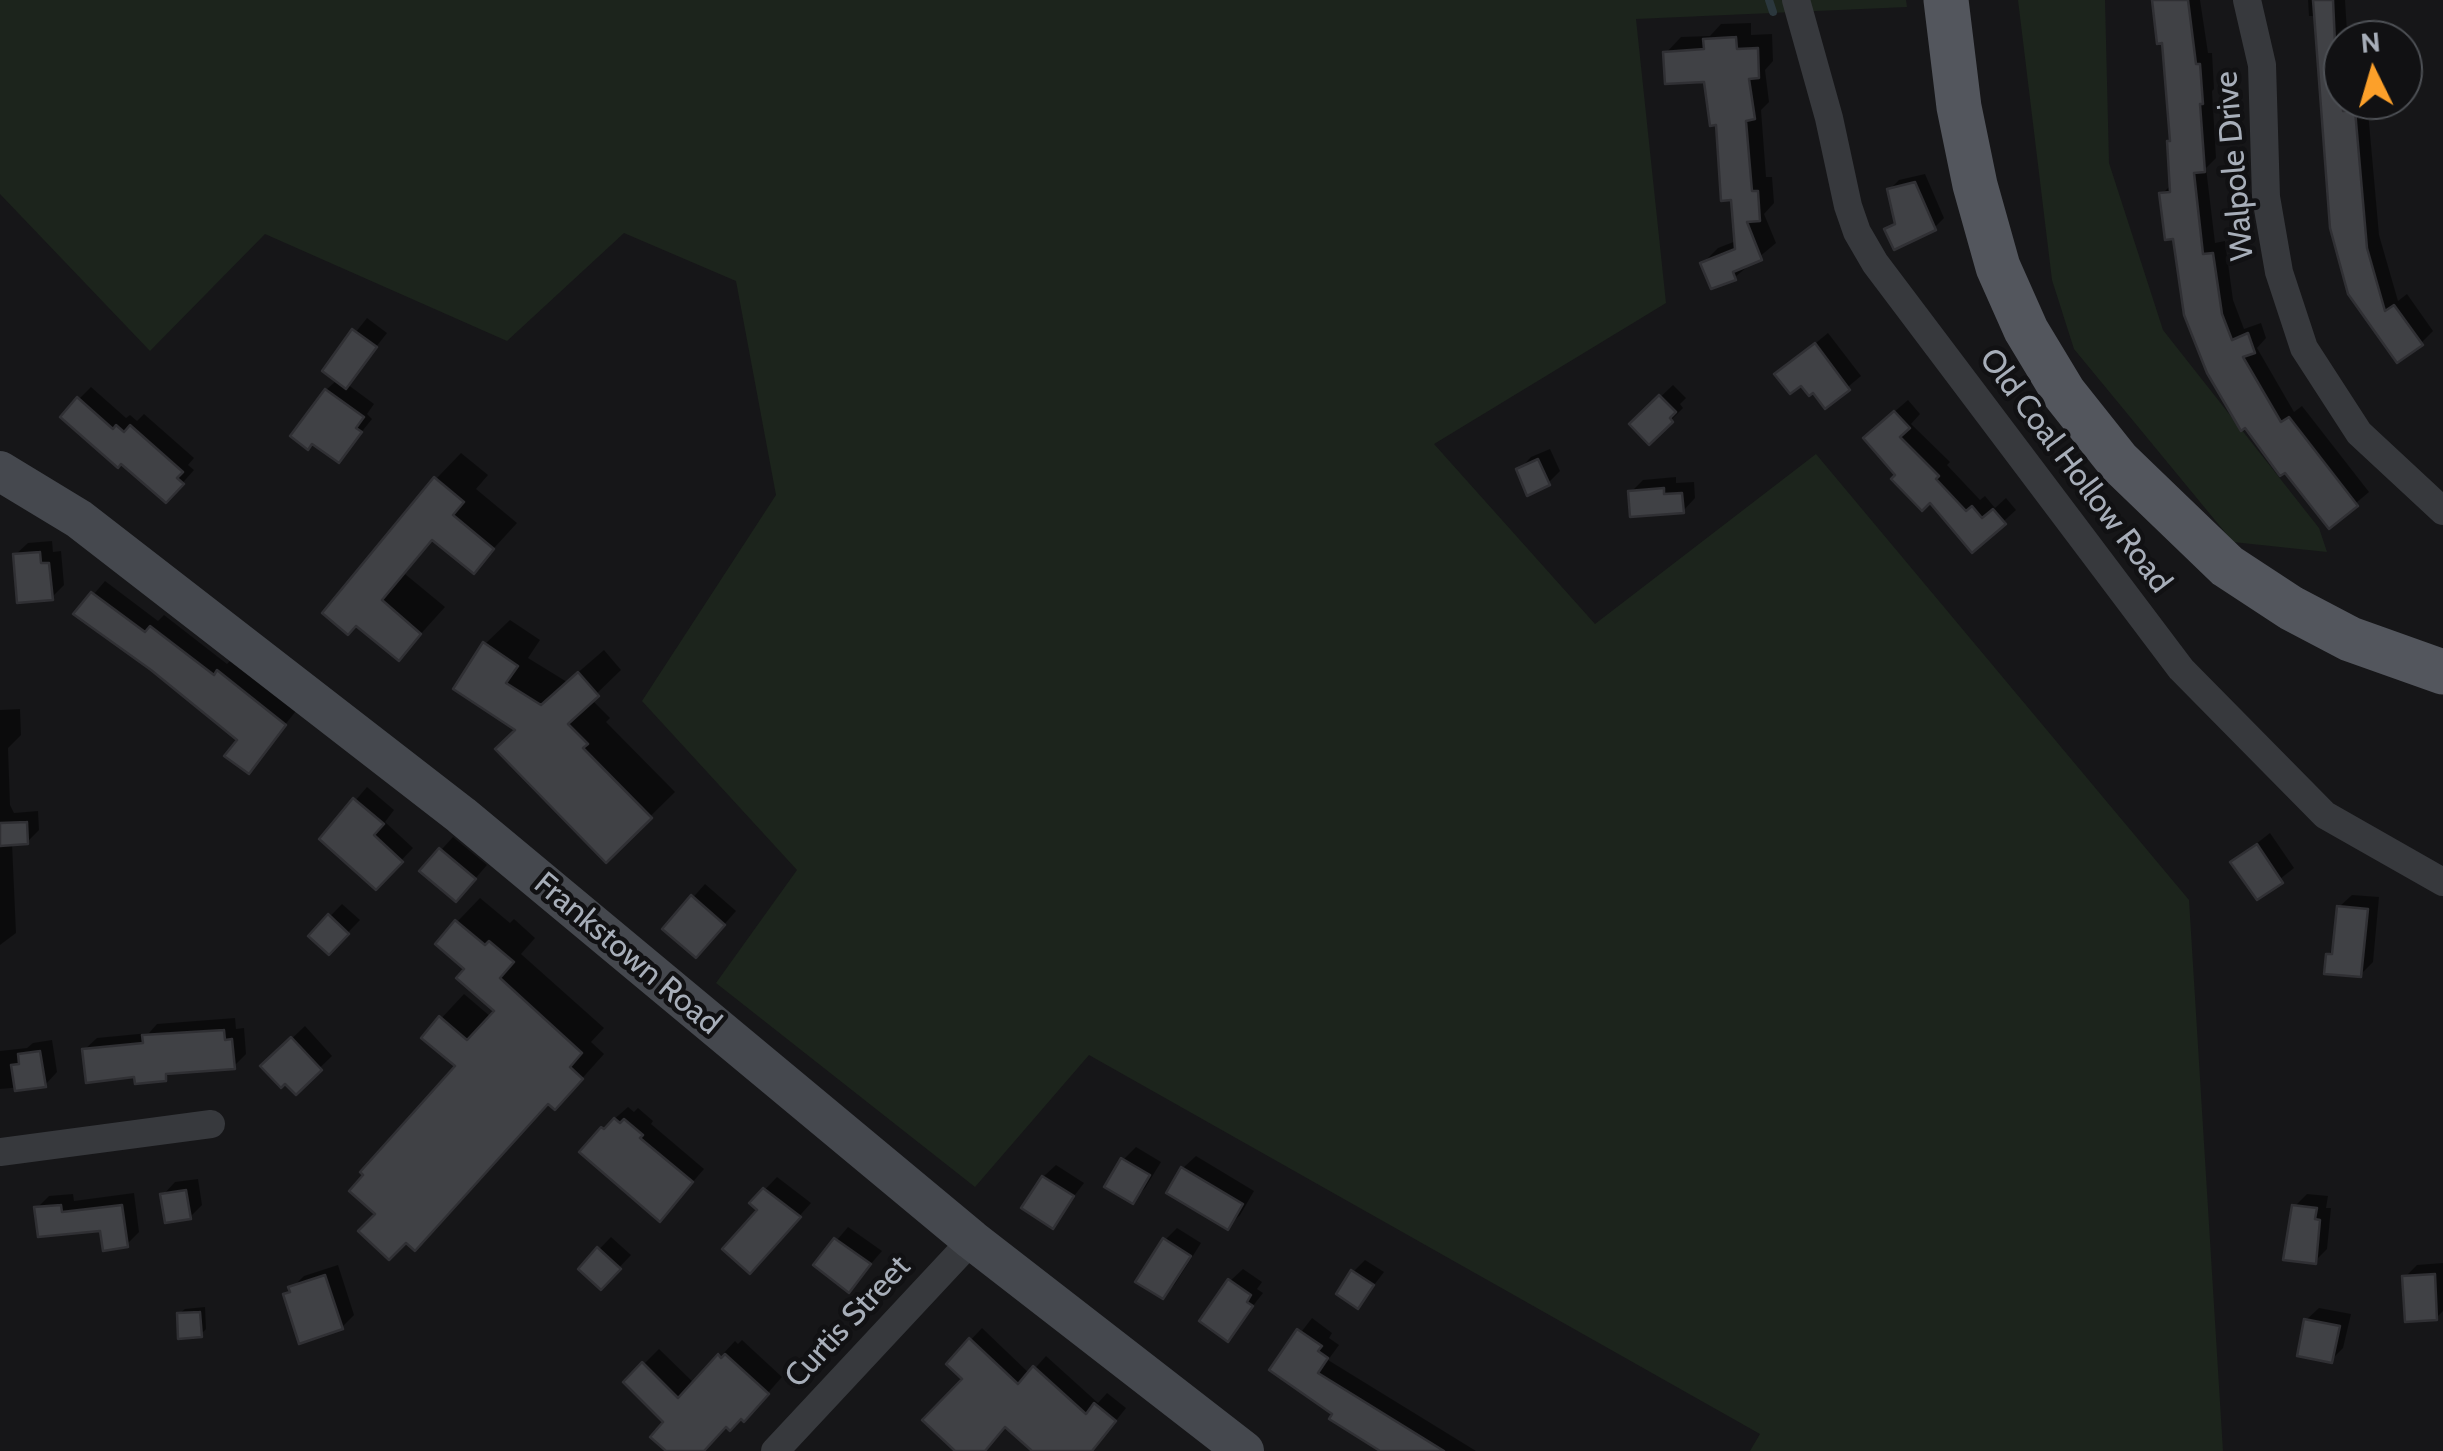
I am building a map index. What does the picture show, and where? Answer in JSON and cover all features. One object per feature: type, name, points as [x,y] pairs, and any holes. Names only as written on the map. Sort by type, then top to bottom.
[{"type":"main road","points":[[1946,0],[1967,146],[1998,267],[2026,330],[2064,393],[2118,461],[2227,566],[2291,608],[2350,638],[2443,672]]},
{"type":"main road","name":"Frankstown Road","points":[[0,471],[80,519],[461,815],[972,1240],[1244,1451]]},
{"type":"street","name":"Old Coal Hollow Road","points":[[1796,0],[1829,118],[1848,206],[1875,264],[2180,669],[2325,814],[2443,882]]},
{"type":"street","name":"Walpole Drive","points":[[2248,0],[2262,65],[2270,216],[2279,272],[2304,348],[2359,433],[2443,511]]},
{"type":"street","points":[[0,1152],[211,1124]]},
{"type":"street","name":"Curtis Street","points":[[775,1451],[972,1240]]},
{"type":"shaded area","points":[[0,0],[1906,0],[1907,7],[1636,19],[1666,303],[1434,444],[1595,624],[1816,454],[2189,900],[2223,1451],[1750,1451],[1760,1434],[1089,1055],[975,1187],[716,983],[797,870],[642,701],[776,495],[736,281],[624,233],[507,341],[265,234],[150,351],[0,194]]},
{"type":"shaded area","points":[[2018,0],[2105,0],[2109,163],[2163,330],[2319,528],[2327,552],[2233,542],[2074,349],[2052,280]]},
{"type":"building","points":[[2152,0],[2188,0],[2203,104],[2205,172],[2194,173],[2203,254],[2213,253],[2222,314],[2232,340],[2248,333],[2255,353],[2243,357],[2281,422],[2289,417],[2358,506],[2329,529],[2285,473],[2280,476],[2245,428],[2241,431],[2207,373],[2184,315],[2173,239],[2165,240],[2159,193],[2170,192],[2170,141],[2162,43],[2157,44]]},
{"type":"building","points":[[2313,0],[2333,0],[2334,20],[2323,20],[2323,120],[2356,120],[2367,248],[2385,311],[2394,305],[2423,345],[2397,363],[2348,294],[2330,228]]},
{"type":"building","points":[[1736,37],[1737,49],[1758,48],[1759,78],[1749,79],[1755,119],[1746,121],[1752,191],[1758,191],[1760,221],[1747,222],[1762,260],[1733,272],[1736,280],[1711,289],[1700,263],[1735,249],[1731,200],[1721,201],[1716,125],[1710,126],[1704,82],[1665,84],[1663,52],[1704,49],[1703,39]]},
{"type":"building","points":[[1915,182],[1936,230],[1894,250],[1884,229],[1895,224],[1887,189]]},
{"type":"building","points":[[352,329],[377,347],[346,389],[322,371]]},
{"type":"building","points":[[1815,343],[1850,390],[1825,409],[1813,393],[1809,396],[1801,386],[1790,394],[1774,374]]},
{"type":"building","points":[[325,389],[364,417],[356,428],[362,432],[339,463],[312,444],[308,450],[290,436]]},
{"type":"building","points":[[1659,395],[1676,412],[1670,418],[1673,422],[1649,445],[1629,424]]},
{"type":"building","points":[[77,397],[113,429],[116,425],[124,432],[130,425],[183,472],[177,478],[184,484],[166,503],[121,464],[118,468],[60,417]]},
{"type":"building","points":[[1894,411],[1910,428],[1900,437],[1939,476],[1936,479],[1966,511],[1972,506],[1982,518],[1993,509],[2006,524],[1972,553],[1930,503],[1922,511],[1891,479],[1895,475],[1863,438]]},
{"type":"building","points":[[1538,459],[1550,485],[1527,496],[1516,469]]},
{"type":"building","points":[[434,477],[464,502],[453,515],[494,549],[474,574],[432,540],[382,600],[421,634],[399,661],[356,626],[348,635],[322,613]]},
{"type":"building","points":[[1664,488],[1664,494],[1682,493],[1684,513],[1630,517],[1628,491]]},
{"type":"building","points":[[40,552],[41,563],[49,563],[53,600],[17,603],[13,554]]},
{"type":"building","points":[[91,592],[145,632],[150,626],[214,675],[217,670],[286,725],[249,774],[224,756],[237,740],[151,670],[73,614]]},
{"type":"building","points":[[483,642],[518,666],[506,683],[541,705],[578,672],[599,696],[568,724],[588,744],[583,748],[652,818],[606,863],[495,749],[515,730],[453,689]]},
{"type":"building","points":[[353,798],[384,824],[374,835],[403,862],[376,890],[319,839]]},
{"type":"building","points":[[27,822],[28,844],[0,846],[0,823]]},
{"type":"building","points":[[2257,844],[2283,883],[2257,900],[2230,862]]},
{"type":"building","points":[[439,848],[476,879],[456,902],[419,871]]},
{"type":"building","points":[[691,895],[725,925],[696,958],[662,929]]},
{"type":"building","points":[[2337,906],[2368,909],[2361,977],[2324,974],[2326,954],[2332,954]]},
{"type":"building","points":[[328,914],[349,934],[329,955],[308,936]]},
{"type":"building","points":[[455,920],[514,962],[500,978],[582,1053],[570,1067],[583,1079],[555,1110],[548,1104],[415,1251],[406,1243],[389,1260],[358,1231],[375,1214],[349,1191],[363,1175],[360,1172],[455,1066],[421,1038],[439,1016],[467,1040],[494,1011],[456,978],[464,969],[435,944]]},
{"type":"building","points":[[224,1030],[225,1040],[232,1039],[235,1069],[166,1074],[166,1081],[135,1084],[134,1077],[86,1083],[82,1049],[143,1043],[142,1035]]},
{"type":"building","points":[[291,1037],[322,1070],[296,1095],[285,1084],[281,1088],[260,1066]]},
{"type":"building","points":[[40,1051],[46,1087],[15,1091],[11,1065],[19,1064],[18,1054]]},
{"type":"building","points":[[614,1118],[620,1123],[624,1119],[643,1135],[640,1138],[693,1182],[660,1222],[579,1152]]},
{"type":"building","points":[[1121,1158],[1150,1175],[1133,1204],[1104,1187]]},
{"type":"building","points":[[1181,1167],[1243,1204],[1228,1230],[1166,1193]]},
{"type":"building","points":[[1042,1176],[1074,1196],[1053,1229],[1021,1208]]},
{"type":"building","points":[[763,1188],[801,1217],[750,1274],[722,1249],[757,1210],[749,1203]]},
{"type":"building","points":[[186,1190],[191,1219],[165,1223],[160,1194]]},
{"type":"building","points":[[61,1205],[62,1212],[122,1205],[128,1247],[103,1251],[100,1231],[38,1237],[34,1207]]},
{"type":"building","points":[[2292,1205],[2317,1208],[2315,1219],[2320,1220],[2316,1264],[2283,1260]]},
{"type":"building","points":[[834,1238],[871,1264],[849,1293],[813,1265]]},
{"type":"building","points":[[1163,1238],[1191,1256],[1163,1299],[1135,1282]]},
{"type":"building","points":[[597,1247],[621,1269],[601,1290],[578,1269]]},
{"type":"building","points":[[1351,1270],[1374,1285],[1358,1309],[1336,1294]]},
{"type":"building","points":[[2435,1274],[2437,1320],[2405,1322],[2402,1276]]},
{"type":"building","points":[[325,1275],[343,1329],[299,1344],[283,1294],[290,1292],[288,1287]]},
{"type":"building","points":[[1228,1279],[1251,1295],[1247,1302],[1253,1306],[1228,1342],[1199,1321]]},
{"type":"building","points":[[200,1312],[202,1337],[178,1339],[177,1313]]},
{"type":"building","points":[[2304,1319],[2340,1326],[2332,1363],[2297,1356]]},
{"type":"building","points":[[1297,1329],[1322,1346],[1318,1351],[1328,1358],[1318,1373],[1444,1451],[1380,1451],[1329,1419],[1332,1414],[1269,1370]]},
{"type":"building","points":[[969,1338],[1018,1384],[1033,1366],[1086,1414],[1094,1403],[1116,1421],[1092,1451],[1032,1451],[1005,1427],[985,1451],[955,1451],[922,1420],[962,1379],[946,1364]]},
{"type":"building","points":[[718,1354],[721,1358],[725,1354],[769,1394],[744,1422],[741,1419],[730,1431],[726,1427],[704,1451],[666,1451],[650,1437],[663,1422],[623,1382],[642,1362],[678,1398]]},
{"type":"waterway","points":[[1769,0],[1773,12]]}]
